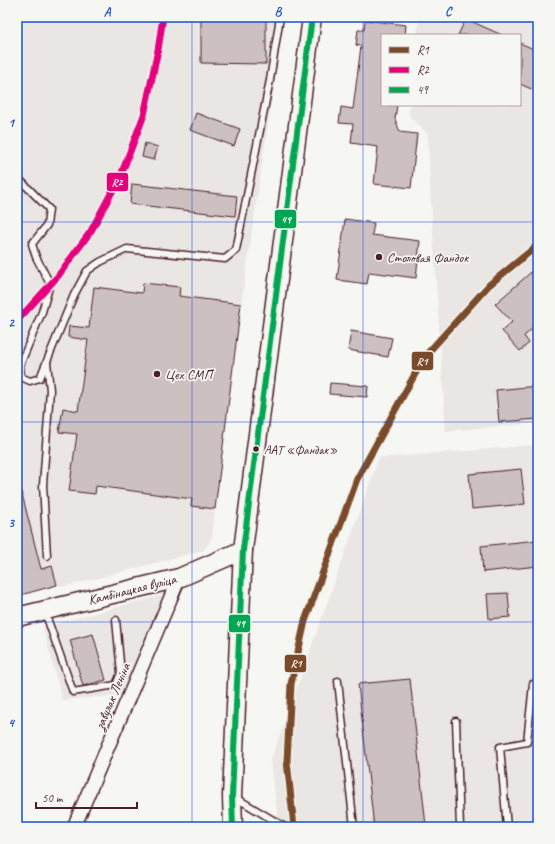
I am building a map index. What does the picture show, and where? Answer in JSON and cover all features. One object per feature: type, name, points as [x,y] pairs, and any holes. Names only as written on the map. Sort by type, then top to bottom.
[{"type":"main road","points":[[233,827],[232,796],[243,550],[312,17]]},
{"type":"main road","name":"Камбінацкая вуліца","points":[[17,617],[179,578],[243,550]]},
{"type":"street","name":"завулак Леніна","points":[[74,827],[179,578]]},
{"type":"lane","points":[[17,177],[48,210],[47,225],[32,244],[36,257],[50,284],[42,312],[20,365],[21,377],[30,381],[40,378],[74,294],[87,271],[100,262],[127,249],[225,259],[236,250],[270,80],[280,17]]},
{"type":"lane","points":[[528,17],[538,21]]},
{"type":"lane","points":[[47,361],[50,390],[43,486],[47,556]]},
{"type":"lane","points":[[44,610],[73,692],[116,685],[121,673],[116,620]]},
{"type":"lane","points":[[338,681],[354,827]]},
{"type":"lane","points":[[507,827],[500,747],[527,742],[533,684],[538,684]]},
{"type":"lane","points":[[456,721],[460,827]]},
{"type":"lane","points":[[232,796],[285,827]]},
{"type":"shaded area","points":[[17,17],[284,17],[241,304],[212,536],[209,543],[204,550],[67,586],[57,585],[17,596]]},
{"type":"shaded area","points":[[415,17],[538,17],[538,423],[446,431],[428,134],[409,116],[410,106],[521,106],[521,34],[417,34],[419,18]]},
{"type":"shaded area","points":[[538,445],[538,827],[279,827],[271,760],[379,458]]},
{"type":"shaded area","points":[[163,595],[123,695],[62,700],[43,627]]},
{"type":"building","points":[[201,17],[266,17],[266,64],[201,63]]},
{"type":"building","points":[[466,19],[500,34],[458,34]]},
{"type":"building","points":[[365,20],[406,25],[405,34],[381,34],[381,106],[397,106],[395,119],[400,132],[417,134],[411,188],[374,184],[378,147],[351,143],[353,124],[339,123],[341,107],[353,109],[361,46],[356,45],[358,30],[364,30]]},
{"type":"building","points":[[521,43],[538,51],[538,92],[521,84]]},
{"type":"building","points":[[196,113],[240,129],[234,146],[190,130]]},
{"type":"building","points":[[145,143],[158,147],[154,160],[142,157]]},
{"type":"building","points":[[132,184],[237,196],[235,216],[130,204]]},
{"type":"building","name":"Столовая Фандок","points":[[345,219],[374,223],[372,235],[420,241],[416,278],[369,272],[367,284],[337,280]]},
{"type":"building","points":[[538,266],[538,324],[524,336],[529,343],[520,351],[502,331],[512,322],[495,304]]},
{"type":"building","name":"Цех СМП","points":[[143,283],[180,287],[179,296],[241,304],[215,509],[191,506],[192,499],[96,486],[95,494],[69,491],[77,434],[59,432],[63,408],[78,411],[88,340],[68,337],[69,326],[89,328],[94,287],[142,293]]},
{"type":"building","points":[[351,331],[392,338],[388,357],[348,350]]},
{"type":"building","points":[[330,383],[368,386],[367,397],[329,394]]},
{"type":"building","points":[[538,386],[538,419],[499,422],[496,390]]},
{"type":"building","points":[[521,469],[525,504],[472,509],[469,474]]},
{"type":"building","points":[[17,490],[21,490],[41,569],[52,566],[57,585],[17,596]]},
{"type":"building","points":[[538,540],[538,566],[483,572],[481,546]]},
{"type":"building","points":[[508,593],[510,617],[489,619],[487,594]]},
{"type":"building","points":[[93,634],[106,680],[83,686],[70,640]]},
{"type":"building","points":[[410,679],[426,826],[374,827],[358,684]]},
{"type":"transit line","name":"R2","points":[[17,321],[58,276],[91,231],[121,175],[144,115],[158,50],[163,17]]},
{"type":"transit line","name":"49","points":[[233,827],[232,796],[243,550],[312,17]]},
{"type":"transit line","name":"R1","points":[[294,827],[287,761],[291,684],[305,621],[357,479],[425,356],[489,285],[538,245]]},
{"type":"place","name":"Столовая Фандок","points":[[379,257]]},
{"type":"place","name":"Цех СМП","points":[[157,374]]},
{"type":"place","name":"ААТ «Фандак»","points":[[256,449]]}]
